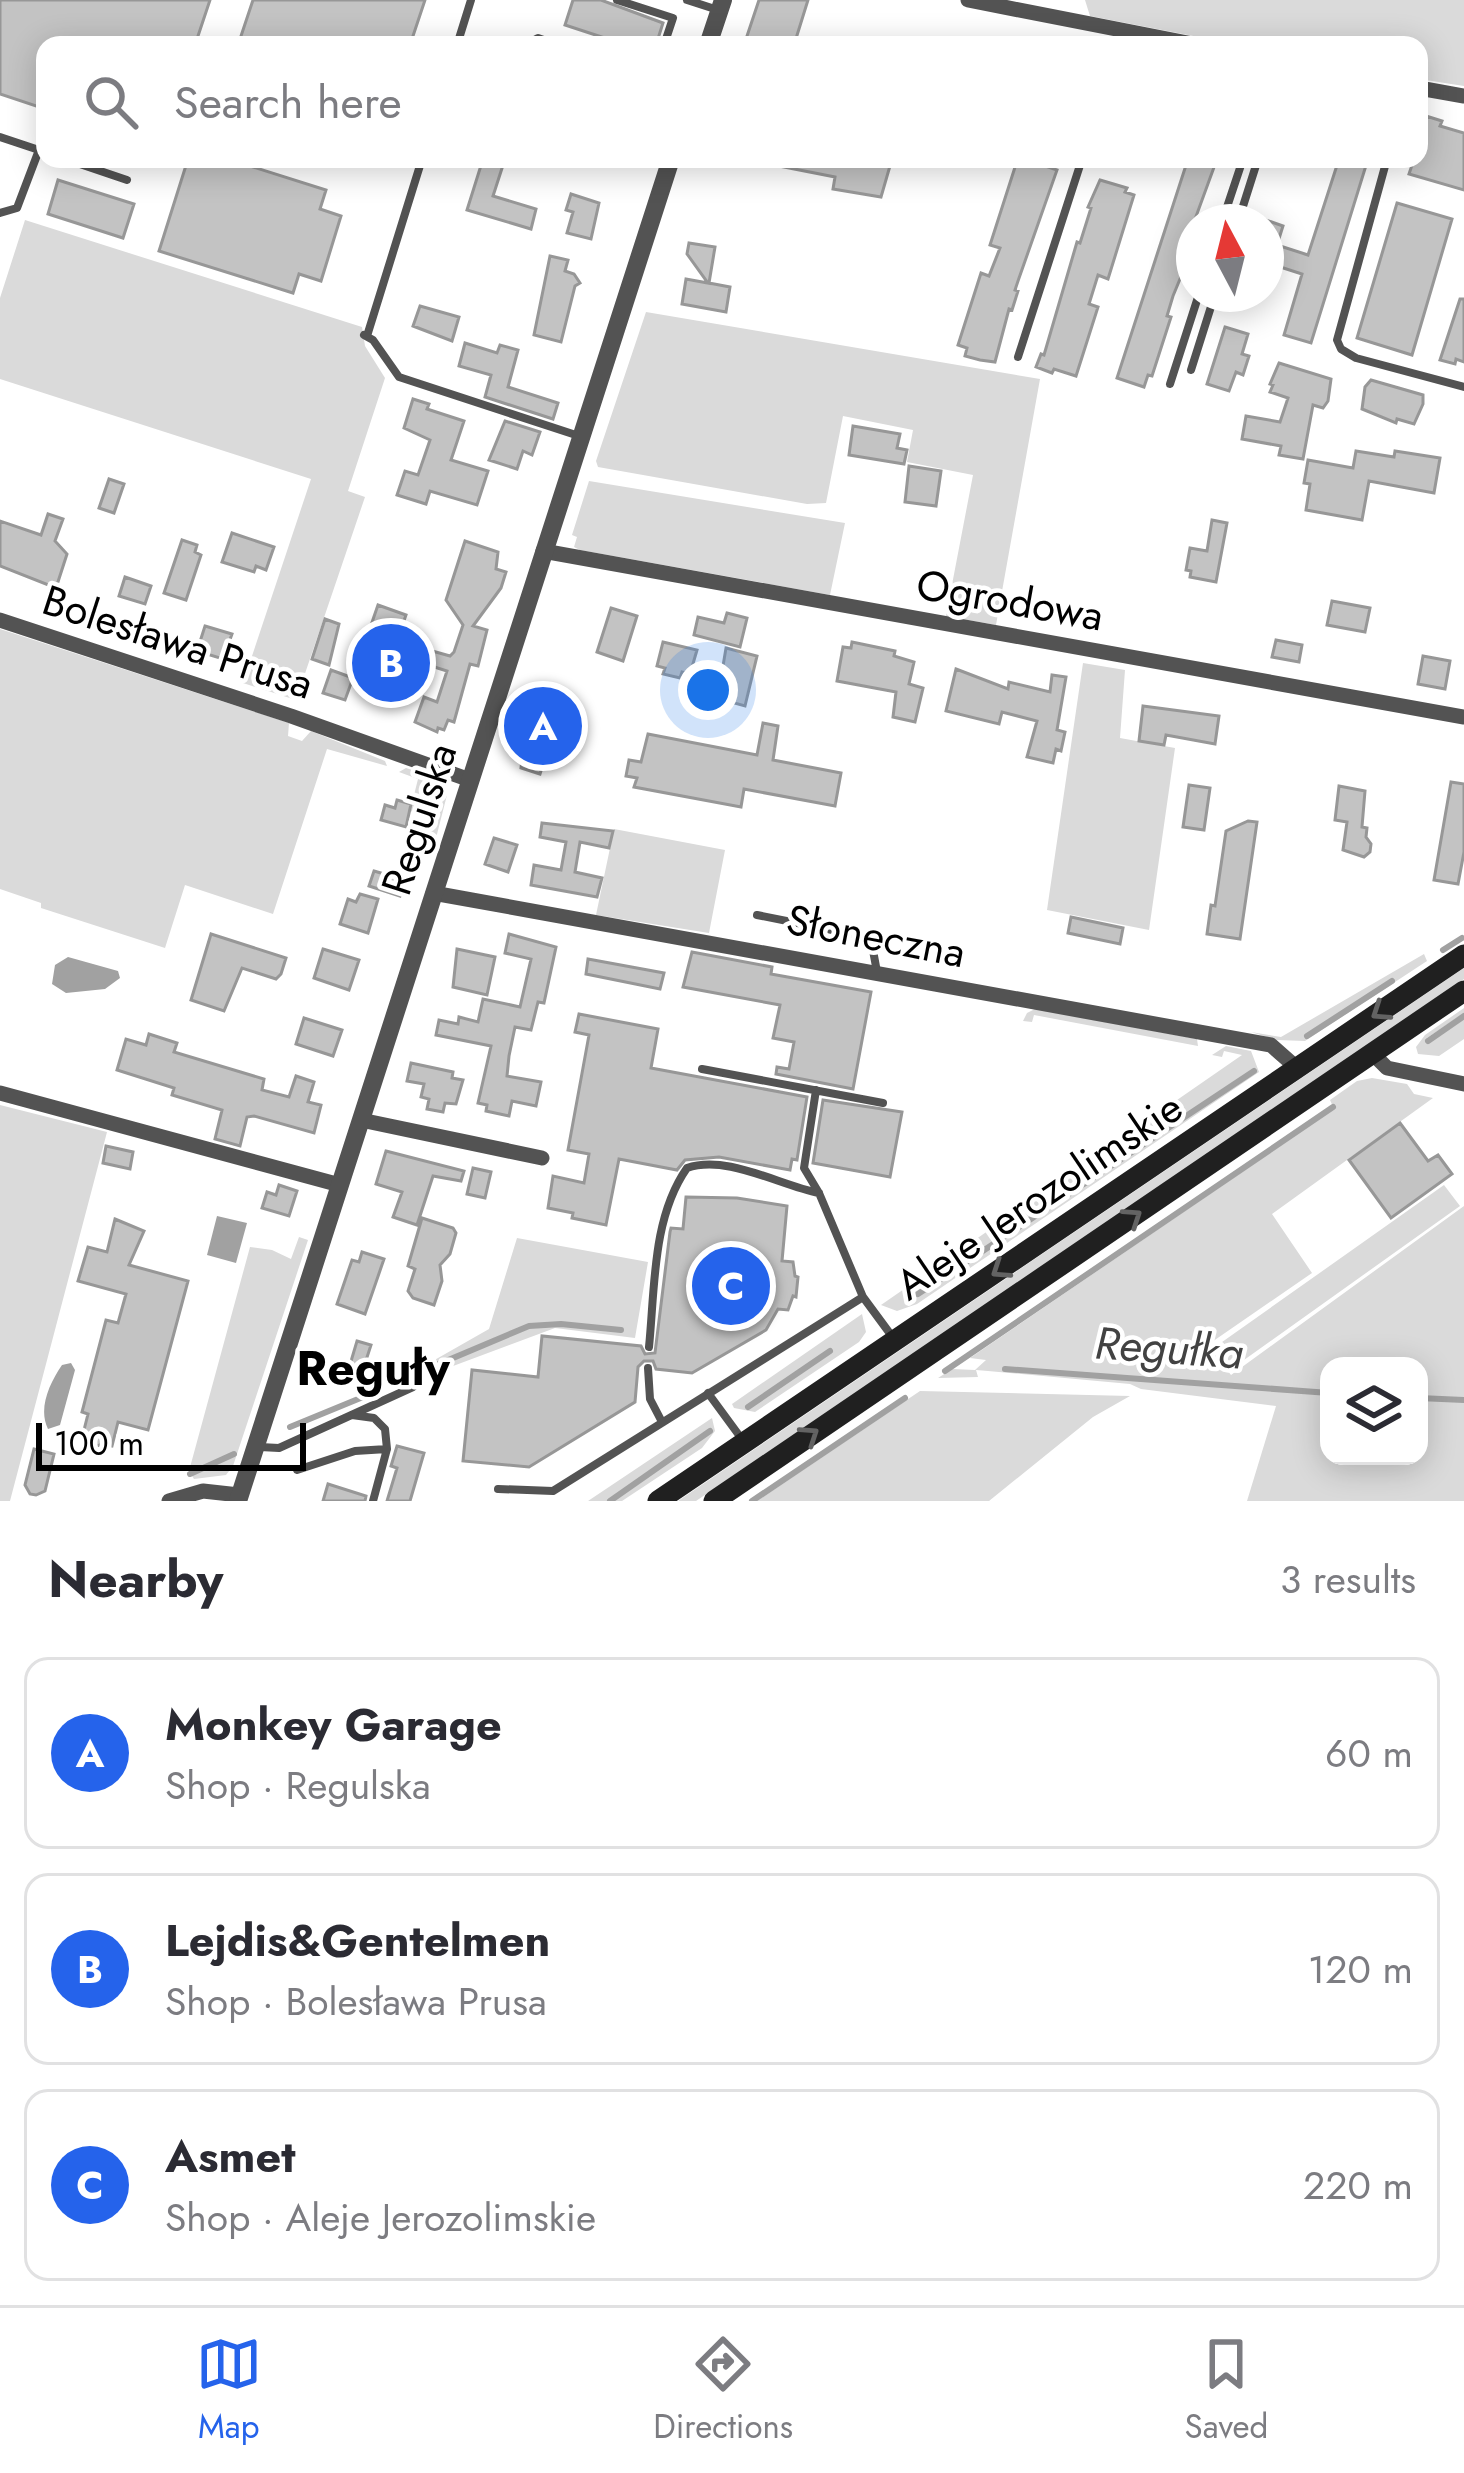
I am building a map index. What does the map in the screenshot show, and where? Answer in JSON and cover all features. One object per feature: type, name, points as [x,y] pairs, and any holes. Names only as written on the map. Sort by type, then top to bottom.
[{"type":"main road","name":"Aleje Jerozolimskie","points":[[658,1501],[1464,955]]},
{"type":"main road","name":"Aleje Jerozolimskie","points":[[713,1501],[1464,991]]},
{"type":"street","points":[[968,0],[1129,36]]},
{"type":"street","points":[[1069,20],[1073,0]]},
{"type":"street","points":[[711,36],[721,5]]},
{"type":"street","points":[[1428,90],[1464,96]]},
{"type":"street","name":"Regulska","points":[[238,1498],[668,168]]},
{"type":"street","name":"Ogrodowa","points":[[543,551],[1464,717]]},
{"type":"street","name":"Bolesława Prusa","points":[[0,620],[470,780]]},
{"type":"street","name":"Słoneczna","points":[[433,892],[1271,1046],[1297,1068]]},
{"type":"street","points":[[1372,1053],[1387,1068],[1464,1084]]},
{"type":"street","points":[[0,1093],[340,1185]]},
{"type":"street","points":[[361,1120],[542,1157]]},
{"type":"street","points":[[169,1501],[203,1491],[238,1498]]},
{"type":"lane","points":[[460,36],[470,0]]},
{"type":"lane","points":[[617,0],[673,18],[667,36]]},
{"type":"lane","points":[[687,0],[721,5]]},
{"type":"lane","points":[[0,137],[36,149]]},
{"type":"lane","points":[[0,213],[17,208],[36,165]]},
{"type":"lane","points":[[92,168],[127,180]]},
{"type":"lane","points":[[419,168],[366,335],[399,376],[580,436]]},
{"type":"lane","points":[[1018,357],[1079,168]]},
{"type":"lane","points":[[1228,204],[1240,168]]},
{"type":"lane","points":[[1244,204],[1255,168]]},
{"type":"lane","points":[[1385,168],[1337,340],[1347,355],[1464,387]]},
{"type":"lane","points":[[1170,385],[1193,312]]},
{"type":"lane","points":[[1191,370],[1209,312]]},
{"type":"lane","points":[[757,915],[857,934],[872,945],[877,974]]},
{"type":"lane","points":[[702,1069],[883,1102]]},
{"type":"lane","points":[[816,1090],[804,1168],[863,1297],[895,1341]]},
{"type":"lane","points":[[650,1347],[660,1241],[669,1201],[686,1168],[726,1168],[818,1193]]},
{"type":"lane","points":[[498,1489],[553,1491],[863,1297]]},
{"type":"lane","points":[[648,1368],[650,1399],[662,1422]]},
{"type":"lane","points":[[255,1446],[279,1448],[412,1387]]},
{"type":"lane","points":[[709,1394],[745,1443]]},
{"type":"lane","points":[[352,1415],[380,1421],[387,1449],[373,1501]]},
{"type":"lane","points":[[297,1470],[355,1451],[387,1449]]},
{"type":"shaded area","points":[[1085,0],[1464,0],[1464,86],[1428,80],[1428,36],[1193,36],[1090,16]]},
{"type":"shaded area","points":[[25,220],[362,327],[365,346],[385,378],[348,491],[365,497],[296,700],[243,683],[311,479],[0,379],[0,298]]},
{"type":"shaded area","points":[[646,312],[1040,379],[996,625],[946,616],[973,475],[907,462],[913,430],[843,416],[826,503],[807,504],[598,467],[596,461]]},
{"type":"shaded area","points":[[589,481],[845,523],[830,595],[580,550],[574,547],[577,537],[572,535]]},
{"type":"shaded area","points":[[0,629],[289,723],[288,736],[302,741],[311,731],[385,761],[387,766],[327,749],[273,914],[185,885],[165,948],[41,908],[41,903],[0,889]]},
{"type":"shaded area","points":[[1083,663],[1125,670],[1120,738],[1175,748],[1149,930],[1047,910]]},
{"type":"shaded area","points":[[406,768],[431,776],[429,782],[447,795],[435,842],[430,833],[434,818],[410,811],[418,779],[399,772]]},
{"type":"shaded area","points":[[614,829],[725,850],[709,933],[596,915]]},
{"type":"shaded area","points":[[1424,954],[1427,961],[1305,1041],[1277,1040],[1251,1032],[1281,1037]]},
{"type":"shaded area","points":[[68,957],[118,971],[120,978],[105,989],[66,993],[52,984],[55,965]]},
{"type":"shaded area","points":[[1464,968],[1464,979],[696,1501],[678,1501]]},
{"type":"shaded area","points":[[1464,1008],[1464,1013],[1427,1038],[1431,1041],[1464,1019],[1464,1039],[1439,1056],[1418,1054],[1416,1047],[1425,1035]]},
{"type":"shaded area","points":[[1035,1009],[1197,1039],[1198,1046],[1034,1015],[1032,1022],[1023,1021]]},
{"type":"shaded area","points":[[1226,1046],[1251,1051],[1259,1072],[917,1304],[897,1311],[881,1305],[1242,1055],[1224,1051],[1222,1057],[1212,1055]]},
{"type":"shaded area","points":[[1372,1078],[1407,1084],[1414,1094],[1433,1098],[1272,1214],[1312,1273],[1209,1344],[1217,1357],[1212,1362],[1220,1361],[1231,1375],[1464,1206],[1464,1501],[1247,1501],[1276,1406],[1130,1384],[976,1370],[978,1377],[938,1378],[952,1369],[975,1370],[986,1360],[970,1358],[1334,1109],[1330,1100],[1357,1081]]},
{"type":"shaded area","points":[[0,1105],[107,1132],[10,1501],[0,1501]]},
{"type":"shaded area","points":[[1444,1185],[1460,1206],[1230,1370],[1215,1347]]},
{"type":"shaded area","points":[[217,1216],[247,1223],[236,1263],[207,1255]]},
{"type":"shaded area","points":[[299,1237],[308,1240],[233,1466],[226,1475],[194,1479],[189,1471],[250,1247],[291,1259]]},
{"type":"shaded area","points":[[517,1238],[648,1262],[635,1338],[555,1328],[421,1378],[424,1366],[489,1329]]},
{"type":"shaded area","points":[[862,1314],[866,1332],[859,1342],[755,1412],[734,1408],[732,1404]]},
{"type":"shaded area","points":[[71,1363],[75,1370],[60,1425],[48,1429],[44,1413],[49,1388],[62,1365]]},
{"type":"shaded area","points":[[920,1391],[1130,1396],[1093,1417],[989,1501],[757,1501]]},
{"type":"shaded area","points":[[712,1418],[715,1431],[702,1448],[622,1501],[588,1501]]},
{"type":"building","points":[[0,0],[210,0],[198,36],[36,36],[36,106],[0,94]]},
{"type":"building","points":[[253,0],[425,0],[413,36],[241,36]]},
{"type":"building","points":[[573,0],[601,0],[663,23],[659,36],[599,36],[565,25]]},
{"type":"building","points":[[759,0],[808,0],[797,36],[747,36]]},
{"type":"building","points":[[1428,117],[1464,133],[1464,190],[1409,174],[1411,168],[1428,168]]},
{"type":"building","points":[[185,168],[256,168],[326,190],[320,209],[341,216],[321,281],[299,274],[293,293],[159,251]]},
{"type":"building","points":[[480,168],[502,168],[493,196],[536,209],[531,229],[467,210]]},
{"type":"building","points":[[789,168],[889,168],[881,197],[833,189],[835,177]]},
{"type":"building","points":[[1015,168],[1057,170],[995,362],[965,356],[967,348],[958,345],[981,273],[989,276],[1000,248],[990,245]]},
{"type":"building","points":[[1185,168],[1214,168],[1201,204],[1176,204],[1176,289],[1152,376],[1148,375],[1144,387],[1117,378]]},
{"type":"building","points":[[1336,168],[1365,168],[1311,343],[1284,335],[1302,274],[1284,268],[1284,247],[1308,255]]},
{"type":"building","points":[[58,180],[134,204],[123,238],[48,214]]},
{"type":"building","points":[[1100,180],[1134,195],[1108,279],[1098,275],[1089,304],[1098,307],[1076,376],[1054,369],[1052,373],[1036,367],[1044,355]]},
{"type":"building","points":[[571,194],[599,203],[591,239],[567,233],[573,212],[566,210]]},
{"type":"building","points":[[1397,203],[1452,219],[1412,355],[1357,338]]},
{"type":"building","points":[[689,243],[715,247],[709,283],[730,287],[726,312],[682,304],[686,279],[708,283],[687,254]]},
{"type":"building","points":[[550,256],[568,260],[565,271],[580,283],[575,286],[561,342],[534,335]]},
{"type":"building","points":[[1460,299],[1464,299],[1464,362],[1456,359],[1455,364],[1440,360]]},
{"type":"building","points":[[420,306],[459,317],[452,341],[413,326]]},
{"type":"building","points":[[1225,327],[1248,334],[1242,354],[1249,356],[1243,375],[1236,372],[1229,391],[1207,384]]},
{"type":"building","points":[[465,343],[497,353],[500,345],[518,350],[508,387],[558,403],[553,419],[485,397],[491,375],[459,366]]},
{"type":"building","points":[[1279,363],[1331,379],[1328,401],[1323,408],[1313,405],[1303,459],[1279,455],[1281,446],[1242,439],[1246,416],[1280,422],[1288,398],[1270,392]]},
{"type":"building","points":[[1371,380],[1423,395],[1414,424],[1397,419],[1396,423],[1362,409],[1365,387]]},
{"type":"building","points":[[413,399],[429,404],[427,409],[464,421],[451,460],[488,471],[477,505],[430,491],[426,504],[397,495],[405,471],[418,475],[430,440],[404,428]]},
{"type":"building","points":[[505,421],[540,432],[532,455],[523,451],[517,469],[489,460]]},
{"type":"building","points":[[853,426],[900,434],[897,448],[907,450],[904,464],[849,455]]},
{"type":"building","points":[[1356,451],[1440,458],[1434,493],[1369,481],[1362,520],[1306,510],[1308,460],[1353,468]]},
{"type":"building","points":[[909,466],[941,471],[936,506],[905,502]]},
{"type":"building","points":[[109,479],[124,484],[114,513],[99,508]]},
{"type":"building","points":[[48,514],[63,519],[55,541],[67,554],[56,588],[0,566],[0,521],[41,535]]},
{"type":"building","points":[[1212,520],[1227,523],[1216,582],[1190,577],[1191,571],[1186,570],[1190,548],[1207,551]]},
{"type":"building","points":[[232,533],[274,547],[266,570],[256,566],[254,572],[222,562]]},
{"type":"building","points":[[182,540],[197,545],[195,552],[201,555],[186,600],[164,593]]},
{"type":"building","points":[[465,541],[498,552],[496,569],[506,572],[501,588],[473,626],[487,630],[478,666],[470,664],[454,722],[448,720],[444,730],[437,732],[415,722],[424,697],[437,702],[447,671],[403,657],[397,677],[379,671],[390,638],[369,631],[378,605],[406,615],[397,641],[450,656],[463,625],[446,600]]},
{"type":"building","points":[[125,577],[151,586],[145,604],[119,596]]},
{"type":"building","points":[[1332,601],[1370,608],[1365,632],[1327,625]]},
{"type":"building","points":[[611,608],[637,616],[623,661],[597,652]]},
{"type":"building","points":[[727,613],[747,618],[740,647],[694,635],[698,617],[724,623]]},
{"type":"building","points":[[325,619],[339,624],[329,665],[312,659]]},
{"type":"building","points":[[205,626],[232,634],[223,659],[197,651]]},
{"type":"building","points":[[1276,640],[1302,645],[1299,662],[1272,657]]},
{"type":"building","points":[[663,642],[697,650],[690,674],[682,672],[680,678],[663,674],[665,668],[657,666]]},
{"type":"building","points":[[852,642],[895,651],[894,656],[914,662],[909,684],[923,688],[915,722],[893,717],[896,692],[837,681],[843,647],[851,648]]},
{"type":"building","points":[[726,648],[757,656],[745,706],[727,701],[719,690]]},
{"type":"building","points":[[1423,656],[1450,661],[1445,689],[1418,684]]},
{"type":"building","points":[[956,669],[1008,689],[1009,682],[1050,692],[1052,675],[1066,677],[1057,730],[1065,732],[1053,763],[1027,757],[1037,721],[1002,712],[999,724],[946,711]]},
{"type":"building","points":[[331,670],[353,678],[345,700],[323,693]]},
{"type":"building","points":[[1143,706],[1219,716],[1215,744],[1166,735],[1164,745],[1139,741]]},
{"type":"building","points":[[541,718],[556,723],[540,774],[521,768],[523,751],[532,745]]},
{"type":"building","points":[[763,723],[778,726],[773,760],[841,773],[835,806],[744,789],[741,807],[634,787],[637,778],[626,776],[629,760],[641,762],[648,734],[757,755]]},
{"type":"building","points":[[1451,782],[1464,784],[1464,852],[1458,884],[1434,880]]},
{"type":"building","points":[[1189,785],[1210,788],[1204,830],[1183,827]]},
{"type":"building","points":[[1339,786],[1365,791],[1362,827],[1367,828],[1371,844],[1364,857],[1343,850],[1347,822],[1335,820]]},
{"type":"building","points":[[397,800],[411,804],[406,827],[381,820],[385,805],[395,808]]},
{"type":"building","points":[[1257,822],[1240,939],[1207,934],[1226,831]]},
{"type":"building","points":[[542,823],[613,831],[609,848],[580,842],[575,872],[602,878],[597,897],[531,885],[534,865],[561,870],[566,842],[540,837]]},
{"type":"building","points":[[494,838],[517,845],[508,872],[485,864]]},
{"type":"building","points":[[374,871],[405,880],[400,896],[369,886]]},
{"type":"building","points":[[360,894],[378,899],[368,933],[340,924],[348,899],[356,902]]},
{"type":"building","points":[[1071,917],[1123,928],[1120,944],[1068,933]]},
{"type":"building","points":[[211,934],[286,958],[281,974],[276,979],[242,968],[224,1011],[191,1000]]},
{"type":"building","points":[[509,934],[556,947],[544,1003],[538,1002],[531,1030],[515,1027],[509,1056],[507,1076],[541,1082],[536,1106],[512,1101],[509,1116],[486,1111],[487,1105],[478,1103],[491,1046],[436,1035],[439,1020],[458,1024],[459,1017],[478,1022],[483,999],[520,1007],[531,959],[505,953]]},
{"type":"building","points":[[323,949],[359,960],[349,990],[314,978]]},
{"type":"building","points":[[457,949],[495,957],[487,995],[453,987]]},
{"type":"building","points":[[692,952],[772,967],[771,974],[871,992],[853,1089],[776,1074],[777,1067],[789,1069],[794,1042],[773,1038],[780,1005],[683,987]]},
{"type":"building","points":[[588,959],[664,973],[660,989],[586,974]]},
{"type":"building","points":[[579,1014],[658,1029],[651,1068],[807,1097],[797,1160],[792,1159],[790,1170],[719,1157],[685,1160],[677,1170],[619,1159],[606,1225],[548,1208],[553,1176],[584,1183],[589,1154],[568,1150],[589,1035],[575,1032]]},
{"type":"building","points":[[304,1018],[342,1030],[333,1056],[296,1044]]},
{"type":"building","points":[[149,1034],[177,1043],[174,1052],[264,1079],[262,1090],[289,1097],[296,1076],[314,1082],[308,1102],[321,1105],[314,1133],[254,1116],[247,1117],[240,1146],[215,1139],[222,1110],[172,1095],[174,1088],[117,1070],[126,1039],[146,1045]]},
{"type":"building","points":[[411,1063],[453,1072],[452,1078],[463,1080],[456,1104],[445,1103],[443,1112],[427,1109],[429,1099],[421,1097],[424,1084],[407,1081]]},
{"type":"building","points":[[823,1100],[902,1112],[890,1177],[813,1163]]},
{"type":"building","points":[[1400,1123],[1428,1161],[1438,1155],[1452,1174],[1391,1218],[1349,1160]]},
{"type":"building","points":[[106,1146],[133,1152],[130,1169],[103,1163]]},
{"type":"building","points":[[386,1151],[464,1171],[461,1181],[433,1176],[417,1225],[393,1217],[402,1192],[376,1184]]},
{"type":"building","points":[[473,1168],[491,1172],[485,1198],[467,1194]]},
{"type":"building","points":[[279,1185],[297,1191],[289,1216],[262,1208],[267,1192],[276,1195]]},
{"type":"building","points":[[686,1197],[787,1206],[782,1261],[793,1262],[798,1277],[796,1297],[788,1310],[778,1309],[766,1330],[692,1373],[656,1369],[653,1361],[644,1361],[638,1367],[635,1402],[529,1467],[463,1461],[472,1370],[538,1377],[542,1336],[641,1346],[645,1354],[655,1353],[670,1232],[671,1228],[683,1229]]},
{"type":"building","points":[[422,1218],[456,1233],[450,1254],[440,1265],[442,1281],[434,1305],[413,1298],[408,1291],[415,1269],[408,1266]]},
{"type":"building","points":[[115,1219],[144,1231],[129,1265],[188,1281],[148,1430],[118,1422],[112,1446],[95,1447],[82,1438],[88,1414],[82,1412],[106,1320],[118,1323],[126,1294],[78,1281],[88,1247],[107,1252]]},
{"type":"building","points":[[362,1252],[384,1259],[365,1314],[337,1304],[352,1260],[359,1262]]},
{"type":"building","points":[[357,1341],[371,1345],[359,1382],[346,1378]]},
{"type":"building","points":[[397,1446],[424,1453],[410,1501],[387,1501],[397,1468],[391,1466]]},
{"type":"building","points":[[34,1449],[54,1454],[45,1491],[36,1495],[25,1485]]},
{"type":"building","points":[[328,1484],[366,1496],[365,1501],[323,1501]]},
{"type":"waterway","points":[[1443,950],[1462,938]]},
{"type":"waterway","points":[[1307,1036],[1392,981]]},
{"type":"waterway","points":[[1428,1041],[1464,1016]]},
{"type":"waterway","points":[[918,1294],[1254,1071]]},
{"type":"waterway","points":[[945,1371],[1333,1107]]},
{"type":"waterway","name":"Regułka","points":[[427,1369],[529,1326],[621,1330]]},
{"type":"waterway","points":[[748,1407],[830,1351]]},
{"type":"waterway","name":"Regułka","points":[[1005,1369],[1320,1392]]},
{"type":"waterway","name":"Regułka","points":[[290,1427],[363,1397]]},
{"type":"waterway","points":[[752,1501],[905,1398]]},
{"type":"waterway","name":"Regułka","points":[[1428,1398],[1464,1400]]},
{"type":"waterway","points":[[610,1501],[710,1431]]},
{"type":"waterway","name":"Regułka","points":[[190,1474],[234,1454]]},
{"type":"place","name":"Lejdis&Gentelmen","points":[[391,663]]},
{"type":"place","name":"Monkey Garage","points":[[543,726]]},
{"type":"place","name":"Asmet","points":[[731,1286]]},
{"type":"district","name":"Reguły","points":[[373,1368]]}]
